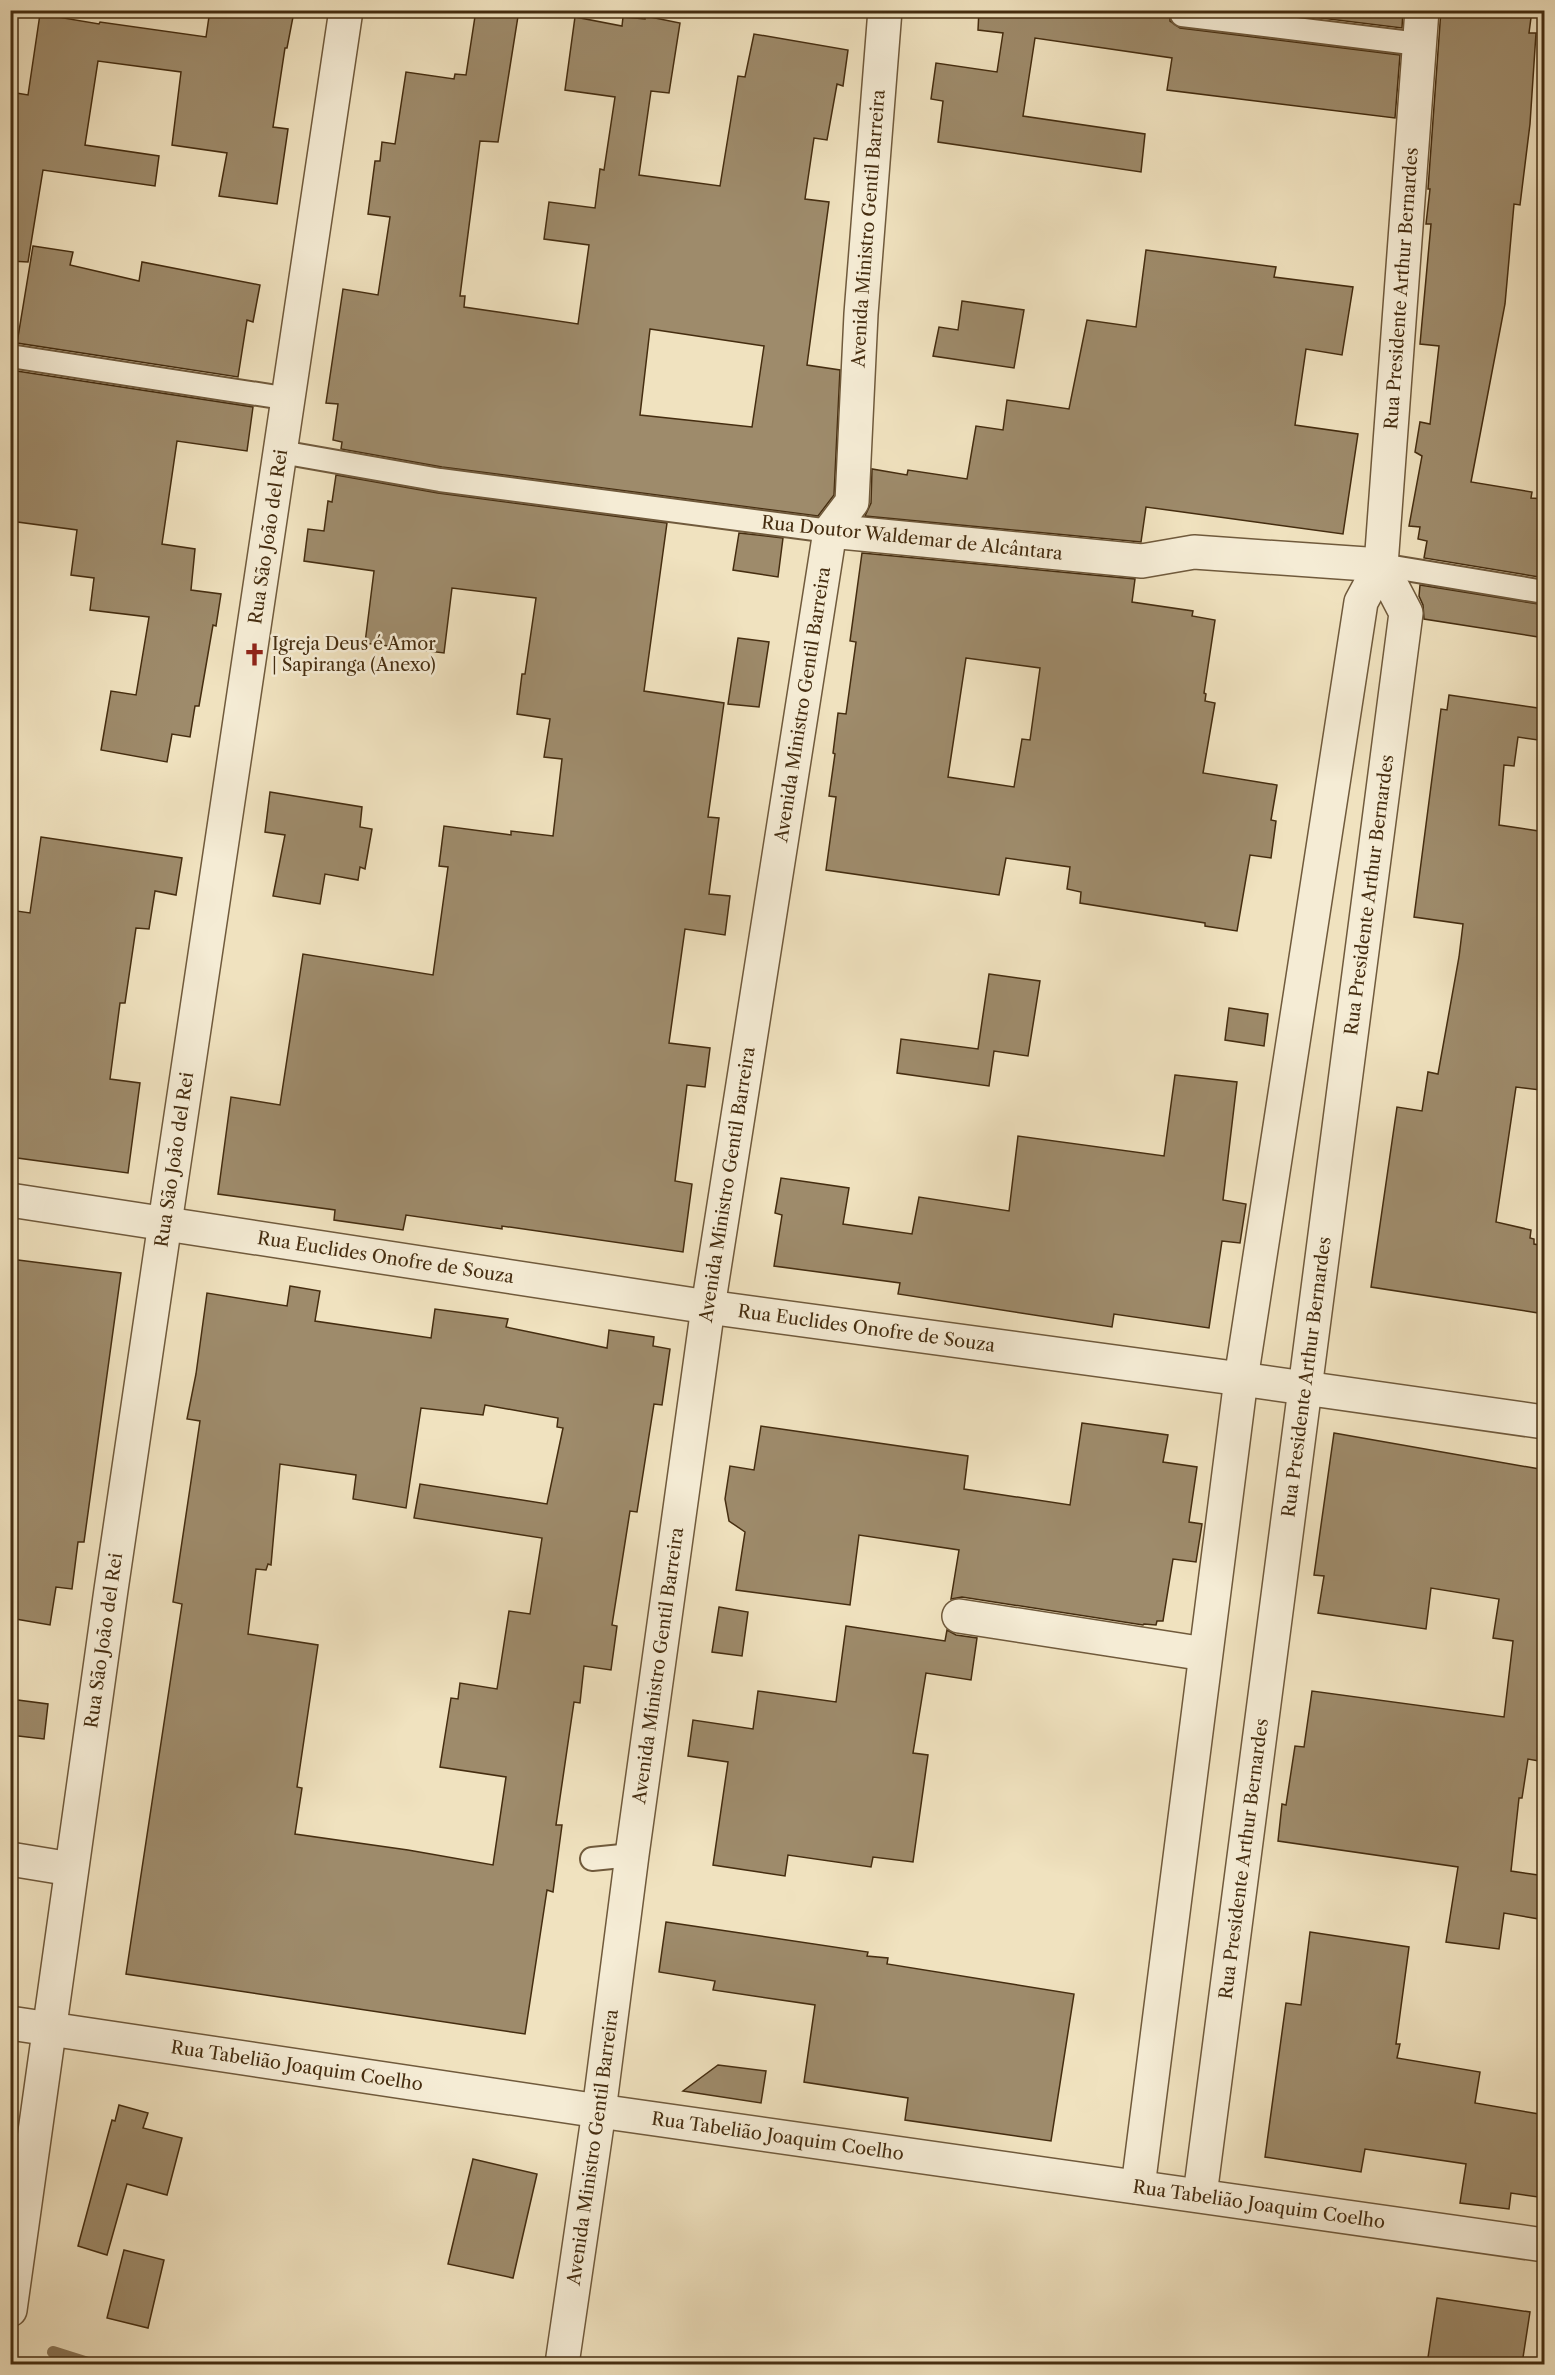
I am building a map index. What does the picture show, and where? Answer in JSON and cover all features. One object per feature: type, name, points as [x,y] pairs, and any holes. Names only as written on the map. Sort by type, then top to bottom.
[{"type":"street","name":"Rua São João del Rei","points":[[10,2310],[48,2029],[165,1223],[290,399],[346,10]]},
{"type":"street","name":"Avenida Ministro Gentil Barreira","points":[[562,2364],[599,2111],[708,1306],[830,531],[852,502],[861,314],[885,10]]},
{"type":"street","name":"Rua Presidente Arthur Bernardes","points":[[1138,2187],[1241,1379],[1361,603],[1381,566],[1422,10]]},
{"type":"street","name":"Rua Doutor Waldemar de Alcântara","points":[[830,531],[1142,561],[1194,552],[1381,566]]},
{"type":"street","name":"Rua Presidente Arthur Bernardes","points":[[1200,2195],[1406,613],[1381,566]]},
{"type":"street","name":"Rua Euclides Onofre de Souza","points":[[10,1200],[708,1306],[1545,1422]]},
{"type":"street","points":[[958,1616],[1205,1654]]},
{"type":"street","points":[[10,1859],[71,1869]]},
{"type":"street","name":"Rua Tabelião Joaquim Coelho","points":[[10,2023],[599,2111],[1545,2245]]},
{"type":"lane","points":[[1182,15],[1419,44]]},
{"type":"lane","points":[[10,356],[290,399]]},
{"type":"lane","name":"Rua Doutor Waldemar de Alcântara","points":[[281,452],[440,480],[830,531]]},
{"type":"lane","name":"Rua Doutor Waldemar de Alcântara","points":[[1381,566],[1545,592]]},
{"type":"lane","points":[[592,1859],[632,1855]]},
{"type":"building","points":[[210,10],[270,10],[269,14],[293,17],[287,48],[285,48],[273,127],[288,129],[277,204],[219,196],[227,153],[172,145],[181,72],[98,61],[85,145],[159,156],[155,186],[43,170],[28,262],[10,261],[10,92],[28,95],[40,14],[99,24],[100,22],[206,37]]},
{"type":"building","points":[[476,10],[519,10],[498,142],[480,141],[460,296],[465,296],[464,307],[578,324],[589,245],[544,239],[549,202],[595,208],[600,169],[604,170],[615,97],[565,90],[575,17],[622,26],[623,17],[645,19],[645,16],[680,23],[669,93],[651,91],[639,175],[720,186],[738,76],[745,77],[754,34],[848,50],[843,86],[837,84],[827,140],[814,138],[805,199],[829,202],[807,365],[840,370],[834,495],[818,516],[442,467],[341,449],[342,442],[333,440],[338,404],[326,403],[343,289],[378,295],[390,217],[368,214],[375,161],[380,161],[382,142],[395,144],[406,72],[454,79],[455,74],[466,75]],"holes":[[[650,329],[764,346],[752,427],[640,415]]]},
{"type":"building","points":[[979,10],[1170,10],[1170,21],[1180,28],[1400,55],[1395,118],[1167,90],[1172,58],[1035,38],[1023,116],[1145,134],[1141,172],[938,142],[943,101],[931,99],[936,63],[997,72],[1003,33],[978,30]]},
{"type":"building","points":[[1256,10],[1403,10],[1402,28]]},
{"type":"building","points":[[1441,10],[1532,10],[1529,33],[1536,33],[1530,124],[1520,205],[1514,204],[1505,304],[1471,482],[1532,492],[1531,498],[1545,499],[1545,578],[1424,558],[1427,541],[1418,539],[1420,527],[1409,526],[1422,456],[1415,452],[1420,422],[1430,424],[1439,346],[1420,344],[1431,224],[1426,224]]},
{"type":"building","points":[[33,246],[73,252],[70,265],[139,281],[142,262],[260,285],[253,322],[247,320],[238,377],[17,343]]},
{"type":"building","points":[[1146,250],[1276,267],[1274,277],[1353,287],[1342,355],[1306,349],[1295,425],[1358,434],[1343,534],[1146,507],[1141,542],[865,516],[871,503],[872,469],[907,475],[908,470],[967,479],[976,426],[1003,430],[1007,400],[1069,409],[1087,320],[1136,327]]},
{"type":"building","points":[[962,301],[1024,310],[1014,368],[933,356],[939,327],[958,330]]},
{"type":"building","points":[[10,370],[253,407],[247,451],[177,441],[162,544],[195,549],[191,590],[221,594],[216,626],[213,625],[199,706],[195,706],[190,737],[172,734],[167,762],[101,750],[111,691],[136,695],[149,617],[90,610],[94,578],[71,575],[77,530],[10,521]]},
{"type":"building","points":[[336,475],[438,493],[667,523],[644,691],[724,703],[708,817],[719,818],[709,894],[730,896],[725,935],[685,929],[669,1043],[710,1048],[705,1087],[687,1085],[675,1181],[692,1184],[683,1252],[502,1226],[502,1229],[406,1215],[403,1230],[334,1220],[335,1210],[218,1194],[231,1097],[280,1105],[303,954],[433,975],[448,867],[439,866],[444,826],[511,835],[511,831],[553,836],[562,759],[544,757],[550,719],[517,714],[536,598],[452,588],[444,653],[365,643],[374,571],[304,561],[308,529],[324,531],[328,501],[332,502]]},
{"type":"building","points":[[739,533],[783,538],[778,577],[733,570]]},
{"type":"building","points":[[862,553],[1135,579],[1132,602],[1193,611],[1192,616],[1215,620],[1204,693],[1206,694],[1205,701],[1215,703],[1203,773],[1277,785],[1271,820],[1276,821],[1271,858],[1250,855],[1237,931],[1205,926],[1205,923],[1080,903],[1081,892],[1067,889],[1070,867],[1006,858],[999,895],[826,870],[836,797],[829,796],[838,713],[846,714],[856,642],[850,641]],"holes":[[[966,658],[1040,668],[1030,740],[1022,739],[1014,787],[948,777]]]},
{"type":"building","points":[[1420,585],[1545,605],[1545,638],[1424,619],[1423,605],[1419,596]]},
{"type":"building","points":[[738,638],[769,642],[759,707],[728,704]]},
{"type":"building","points":[[1449,695],[1545,709],[1545,741],[1518,737],[1514,766],[1504,765],[1499,825],[1545,832],[1545,1061],[1540,1090],[1516,1087],[1496,1222],[1531,1230],[1530,1238],[1534,1239],[1534,1244],[1545,1246],[1545,1314],[1371,1287],[1397,1107],[1422,1111],[1428,1072],[1438,1074],[1459,957],[1463,924],[1414,917],[1441,709],[1447,710]]},
{"type":"building","points":[[270,792],[362,807],[360,827],[372,829],[365,869],[360,867],[358,880],[325,874],[320,904],[273,896],[285,835],[265,832]]},
{"type":"building","points":[[41,837],[182,858],[176,895],[155,891],[149,929],[136,928],[125,1003],[120,1003],[110,1079],[140,1083],[128,1173],[10,1157],[10,910],[30,913]]},
{"type":"building","points":[[989,974],[1040,981],[1028,1056],[994,1051],[989,1086],[897,1073],[901,1039],[978,1049]]},
{"type":"building","points":[[1229,1008],[1268,1014],[1264,1046],[1225,1040]]},
{"type":"building","points":[[1175,1075],[1237,1082],[1223,1200],[1246,1204],[1240,1243],[1222,1241],[1209,1328],[1114,1314],[1112,1327],[898,1294],[900,1283],[774,1266],[782,1215],[775,1213],[781,1178],[849,1188],[843,1224],[912,1234],[919,1197],[1009,1211],[1018,1136],[1164,1156]]},
{"type":"building","points":[[10,1259],[121,1273],[84,1542],[78,1542],[72,1589],[56,1587],[50,1625],[10,1618]]},
{"type":"building","points":[[290,1286],[320,1291],[315,1321],[431,1338],[435,1309],[508,1319],[506,1327],[607,1348],[609,1330],[654,1337],[653,1346],[670,1349],[662,1405],[654,1404],[637,1512],[630,1511],[612,1625],[617,1626],[611,1670],[584,1666],[580,1703],[574,1702],[556,1825],[562,1825],[553,1892],[547,1890],[525,2034],[126,1974],[182,1604],[173,1602],[200,1421],[187,1419],[196,1374],[207,1293],[287,1306]],"holes":[[[485,1405],[558,1418],[557,1427],[563,1428],[547,1504],[420,1484],[414,1518],[542,1538],[530,1614],[509,1611],[497,1689],[460,1683],[458,1699],[451,1698],[440,1767],[506,1777],[493,1865],[295,1834],[302,1788],[297,1787],[318,1645],[248,1634],[256,1569],[266,1570],[268,1564],[271,1565],[280,1464],[356,1475],[353,1499],[406,1508],[421,1408],[483,1415]]]},
{"type":"building","points":[[1082,1423],[1168,1435],[1163,1462],[1197,1467],[1189,1522],[1202,1524],[1196,1562],[1173,1559],[1163,1621],[1157,1621],[1156,1625],[1143,1625],[962,1597],[951,1599],[959,1550],[859,1535],[850,1605],[736,1590],[745,1532],[729,1521],[725,1499],[730,1466],[754,1470],[761,1426],[968,1456],[964,1489],[1070,1505]]},
{"type":"building","points":[[1334,1433],[1545,1470],[1545,1762],[1528,1759],[1522,1798],[1519,1798],[1511,1871],[1545,1876],[1545,1920],[1504,1913],[1499,1949],[1446,1942],[1458,1867],[1278,1841],[1282,1804],[1286,1805],[1295,1746],[1304,1747],[1312,1691],[1504,1717],[1513,1641],[1493,1638],[1499,1599],[1431,1588],[1426,1629],[1318,1613],[1324,1576],[1314,1575]]},
{"type":"building","points":[[719,1607],[748,1612],[742,1656],[712,1652]]},
{"type":"building","points":[[846,1626],[945,1641],[947,1630],[956,1635],[977,1638],[971,1680],[926,1673],[913,1753],[928,1755],[913,1862],[873,1857],[871,1867],[788,1855],[785,1876],[713,1865],[728,1762],[688,1756],[693,1720],[753,1729],[758,1691],[836,1702]]},
{"type":"building","points":[[10,1699],[48,1704],[44,1739],[10,1735]]},
{"type":"building","points":[[666,1922],[868,1952],[867,1956],[888,1958],[887,1964],[1074,1994],[1051,2141],[905,2120],[908,2098],[804,2082],[815,2005],[713,1990],[715,1981],[659,1972]]},
{"type":"building","points":[[1310,1932],[1409,1947],[1396,2044],[1400,2044],[1397,2058],[1480,2072],[1475,2103],[1545,2115],[1545,2198],[1511,2193],[1509,2209],[1460,2203],[1466,2164],[1365,2149],[1361,2172],[1265,2157],[1286,2003],[1301,2005]]},
{"type":"building","points":[[718,2065],[766,2071],[761,2103],[683,2091]]},
{"type":"building","points":[[119,2105],[148,2113],[143,2128],[182,2138],[167,2195],[127,2184],[107,2255],[78,2246],[112,2120],[115,2121]]},
{"type":"building","points":[[473,2159],[537,2174],[513,2278],[448,2264]]},
{"type":"building","points":[[124,2250],[164,2260],[148,2328],[107,2318]]},
{"type":"building","points":[[1437,2298],[1530,2312],[1522,2364],[1427,2364]]},
{"type":"waterway","points":[[53,2352],[91,2364]]},
{"type":"place","name":"Igreja Deus é Amor | Sapiranga (Anexo)","points":[[254,654]]}]
